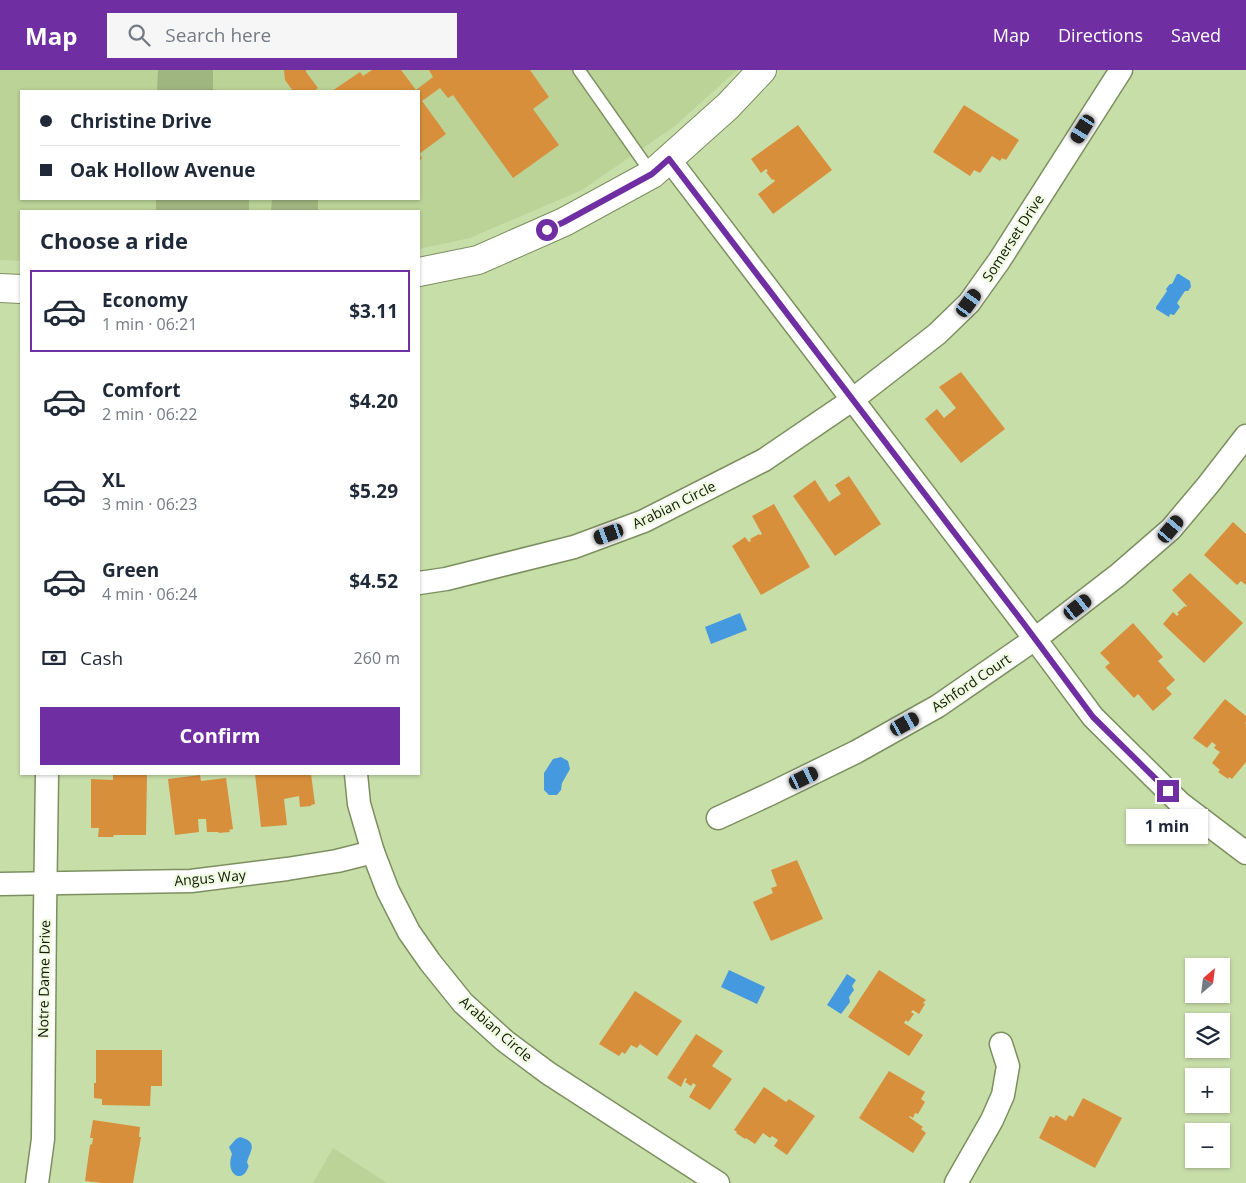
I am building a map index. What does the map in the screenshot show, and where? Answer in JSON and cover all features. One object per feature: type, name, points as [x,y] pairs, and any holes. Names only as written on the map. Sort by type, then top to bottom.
[{"type":"street","points":[[420,272],[478,260],[564,222],[660,167],[728,106],[762,70]]},
{"type":"street","name":"Somerset Drive","points":[[852,400],[937,334],[969,303],[999,261],[1122,70]]},
{"type":"street","points":[[660,167],[852,400],[1093,717],[1180,803],[1246,853]]},
{"type":"street","points":[[0,288],[20,289]]},
{"type":"street","name":"Arabian Circle","points":[[420,583],[446,579],[574,547],[644,521],[764,460],[852,400]]},
{"type":"street","name":"Ashford Court","points":[[718,818],[864,748],[938,706],[1035,640],[1118,575],[1171,529],[1246,438]]},
{"type":"street","name":"Notre Dame Drive","points":[[37,1183],[43,1139],[47,775]]},
{"type":"street","name":"Arabian Circle","points":[[356,775],[359,804],[373,852],[388,891],[409,932],[430,962],[464,1003],[505,1041],[548,1073],[718,1183]]},
{"type":"street","name":"Angus Way","points":[[0,884],[190,881],[287,870],[373,852]]},
{"type":"street","points":[[956,1183],[992,1120],[1003,1095],[1008,1066],[1001,1044]]},
{"type":"lane","points":[[579,70],[660,167]]},
{"type":"shaded area","points":[[0,70],[737,70],[675,126],[582,190],[470,238],[420,249],[420,210],[20,210],[20,261],[0,260]]},
{"type":"shaded area","points":[[158,70],[213,70],[213,90],[157,90]]},
{"type":"shaded area","points":[[156,200],[249,200],[249,210],[156,210]]},
{"type":"shaded area","points":[[272,200],[318,200],[318,210],[271,210]]},
{"type":"shaded area","points":[[333,1148],[387,1183],[313,1183]]},
{"type":"water","points":[[1177,274],[1190,281],[1191,287],[1188,291],[1185,291],[1177,303],[1180,307],[1174,315],[1170,314],[1169,317],[1156,309],[1156,307]]},
{"type":"water","points":[[740,613],[747,630],[711,644],[705,627]]},
{"type":"water","points":[[561,757],[568,761],[570,769],[557,795],[549,795],[544,790],[544,773],[553,759]]},
{"type":"water","points":[[729,970],[765,987],[757,1004],[721,987]]},
{"type":"water","points":[[847,974],[856,980],[852,986],[854,990],[849,997],[850,1002],[841,1014],[827,1005]]},
{"type":"water","points":[[240,1137],[250,1141],[252,1147],[247,1162],[247,1170],[241,1176],[238,1176],[232,1171],[230,1161],[232,1154],[229,1147]]},
{"type":"building","points":[[284,70],[306,70],[318,88],[315,90],[292,90],[285,80]]},
{"type":"building","points":[[372,70],[401,70],[416,90],[333,90],[360,72],[363,76]]},
{"type":"building","points":[[429,70],[530,70],[549,97],[533,109],[559,145],[513,178],[453,95],[448,98],[440,88],[422,101],[446,134],[420,153],[420,90],[416,90],[433,77]]},
{"type":"building","points":[[964,105],[1019,140],[1006,160],[1002,158],[1000,161],[992,156],[980,173],[974,170],[970,176],[933,152]]},
{"type":"building","points":[[798,125],[832,170],[773,214],[758,194],[775,181],[766,172],[768,171],[766,169],[761,173],[751,159]]},
{"type":"building","points":[[961,372],[1005,429],[961,463],[925,419],[937,409],[944,418],[956,408],[939,387]]},
{"type":"building","points":[[849,476],[881,524],[835,556],[793,496],[815,480],[829,502],[841,494],[835,485]]},
{"type":"building","points":[[774,504],[810,567],[761,595],[732,546],[745,537],[749,542],[751,541],[750,539],[762,534],[752,516]]},
{"type":"building","points":[[1233,522],[1246,534],[1246,585],[1241,581],[1237,585],[1204,555]]},
{"type":"building","points":[[1190,573],[1243,623],[1204,663],[1163,624],[1173,612],[1177,616],[1179,614],[1177,613],[1187,606],[1172,590]]},
{"type":"building","points":[[1133,623],[1163,657],[1158,661],[1175,680],[1166,688],[1172,694],[1153,711],[1138,694],[1134,698],[1105,667],[1110,663],[1100,653]]},
{"type":"building","points":[[1225,699],[1246,716],[1246,762],[1232,779],[1229,777],[1228,779],[1218,772],[1220,770],[1212,763],[1220,752],[1214,748],[1216,745],[1212,742],[1207,748],[1193,738]]},
{"type":"building","points":[[113,775],[147,775],[146,835],[98,837],[99,828],[91,828],[91,779],[113,780]]},
{"type":"building","points":[[200,775],[201,781],[226,778],[233,829],[229,830],[230,832],[207,832],[206,819],[198,819],[199,832],[175,835],[168,779]]},
{"type":"building","points":[[255,775],[311,775],[315,804],[300,807],[299,796],[284,799],[287,825],[261,827]]},
{"type":"building","points":[[797,860],[823,919],[771,941],[753,902],[773,893],[771,888],[777,886],[771,870]]},
{"type":"building","points":[[879,970],[926,1000],[919,1014],[913,1010],[911,1012],[914,1014],[908,1022],[906,1020],[904,1023],[923,1035],[909,1056],[848,1017]]},
{"type":"building","points":[[635,991],[682,1021],[657,1056],[640,1044],[637,1048],[631,1045],[625,1054],[622,1052],[619,1056],[599,1044]]},
{"type":"building","points":[[696,1034],[723,1051],[712,1066],[732,1079],[710,1110],[689,1097],[696,1085],[693,1083],[691,1086],[685,1082],[687,1079],[685,1078],[681,1087],[667,1078]]},
{"type":"building","points":[[96,1050],[162,1050],[162,1086],[151,1086],[150,1106],[102,1105],[102,1099],[94,1098]]},
{"type":"building","points":[[889,1071],[925,1092],[921,1099],[925,1102],[918,1114],[915,1113],[913,1118],[909,1117],[923,1127],[921,1129],[926,1133],[913,1153],[859,1118]]},
{"type":"building","points":[[764,1087],[786,1102],[789,1099],[815,1116],[787,1155],[774,1146],[778,1140],[772,1136],[770,1138],[763,1133],[755,1144],[734,1130]]},
{"type":"building","points":[[1083,1098],[1122,1118],[1095,1168],[1039,1138],[1050,1116],[1054,1118],[1056,1115],[1066,1121],[1069,1115],[1073,1117]]},
{"type":"building","points":[[93,1120],[140,1127],[139,1137],[141,1137],[133,1183],[85,1181],[90,1145],[93,1138],[90,1138]]},
{"type":"route","points":[[547,230],[652,174],[669,159],[1093,717],[1168,791]]}]
